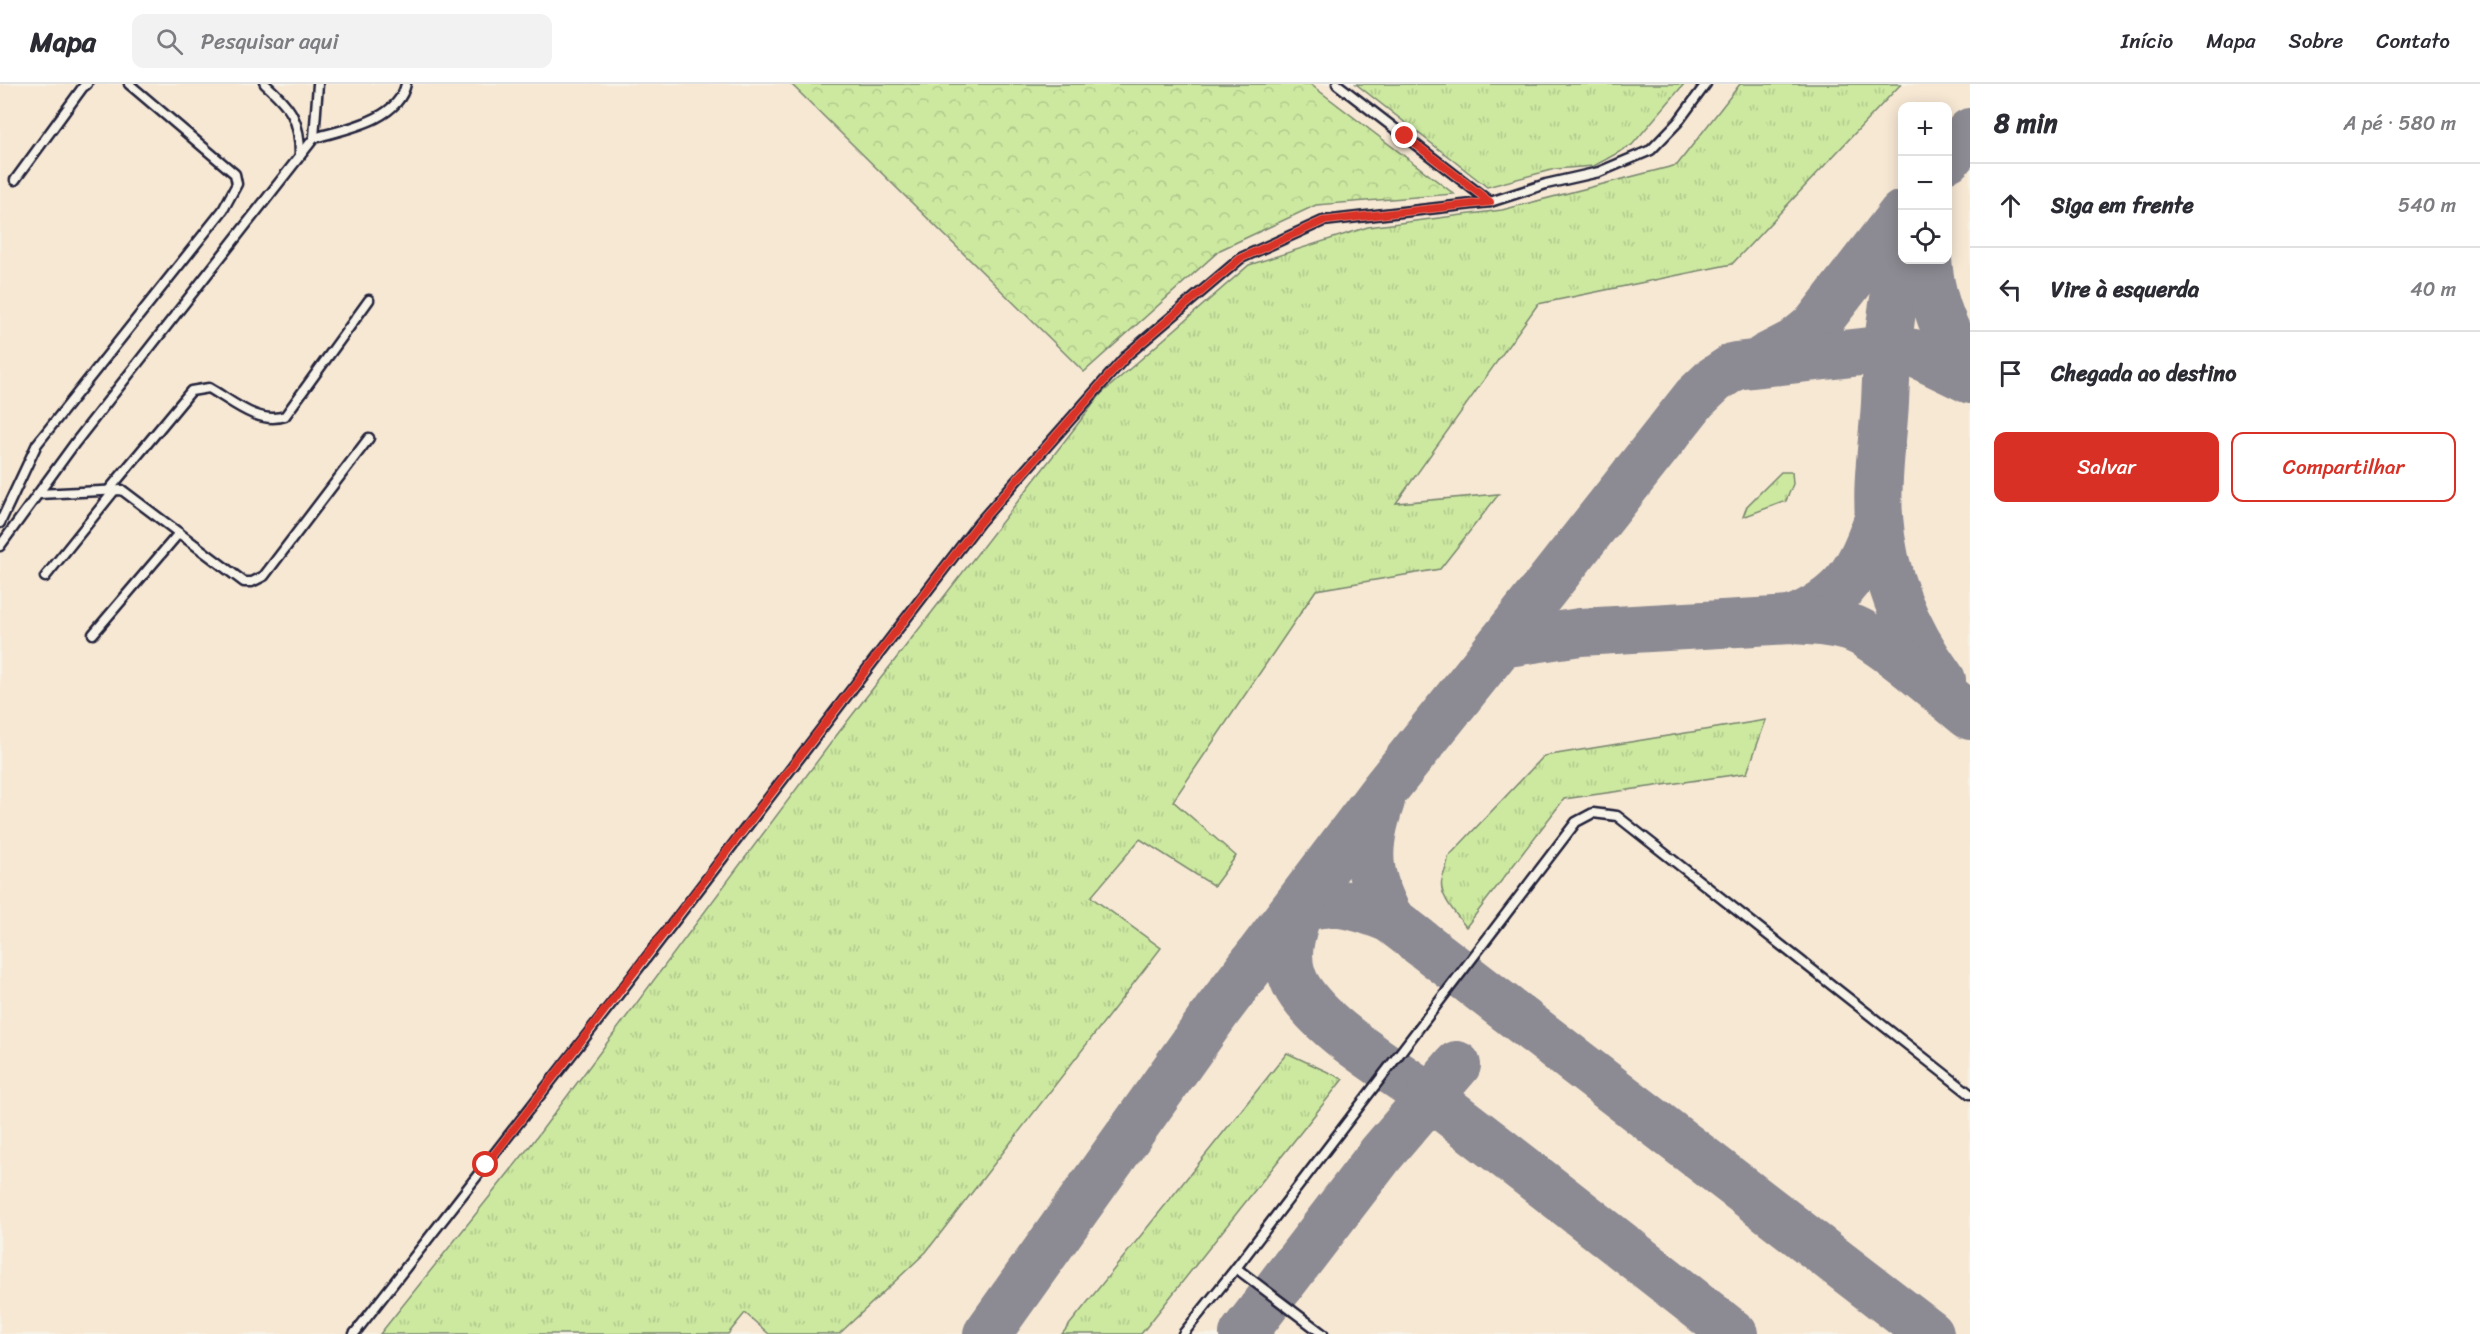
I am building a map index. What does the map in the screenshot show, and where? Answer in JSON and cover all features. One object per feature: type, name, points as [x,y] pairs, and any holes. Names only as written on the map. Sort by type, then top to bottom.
[{"type":"lane","points":[[15,180],[87,84]]},
{"type":"lane","points":[[0,523],[37,444],[223,210],[237,184],[235,174],[129,84]]},
{"type":"lane","points":[[265,84],[284,101],[294,114],[300,139],[300,156]]},
{"type":"lane","points":[[0,546],[314,138],[318,84]]},
{"type":"lane","points":[[314,138],[357,125],[389,111],[406,84]]},
{"type":"lane","points":[[1337,84],[1490,202]]},
{"type":"lane","points":[[354,1334],[618,995],[979,523],[1128,354],[1241,258],[1323,221],[1490,202],[1546,184],[1599,172],[1652,150],[1678,122],[1706,84]]},
{"type":"lane","points":[[45,577],[191,392],[209,388],[262,418],[273,420],[285,416],[369,300]]},
{"type":"lane","points":[[38,494],[122,490],[244,582],[252,582],[264,576],[369,438]]},
{"type":"lane","points":[[93,634],[179,533]]},
{"type":"lane","points":[[1183,1334],[1236,1268],[1576,822],[1593,813],[1617,816],[1970,1094]]},
{"type":"lane","points":[[1236,1268],[1323,1334]]},
{"type":"shaded area","points":[[0,84],[1970,84],[1970,1334],[0,1334]]},
{"type":"green space","points":[[791,84],[1310,84],[1454,194],[1316,205],[1220,250],[1084,372]]},
{"type":"green space","points":[[1356,84],[1684,84],[1632,145],[1594,166],[1555,169],[1487,187]]},
{"type":"green space","points":[[1740,84],[1901,84],[1732,264],[1538,304],[1396,503],[1499,494],[1440,569],[1316,590],[1173,801],[1236,856],[1214,886],[1140,839],[1091,897],[1161,948],[926,1252],[839,1334],[769,1334],[745,1313],[728,1334],[380,1334],[530,1146],[836,736],[1101,394],[1249,265],[1368,227],[1502,210],[1677,165]]},
{"type":"green space","points":[[1781,472],[1792,472],[1793,484],[1786,501],[1743,517],[1747,506]]},
{"type":"green space","points":[[1766,720],[1747,773],[1564,799],[1466,927],[1445,898],[1442,880],[1448,857],[1544,756]]},
{"type":"green space","points":[[1287,1053],[1343,1079],[1141,1334],[1062,1334]]},
{"type":"taxiway","points":[[1950,156],[1970,132]]},
{"type":"taxiway","points":[[1765,358],[1794,343],[1816,325],[1898,219]]},
{"type":"taxiway","points":[[1902,264],[1895,295],[1887,367],[1879,474],[1878,503],[1881,539],[1891,582],[1899,603],[1918,643],[1942,680]]},
{"type":"taxiway","points":[[1929,264],[1932,289],[1940,317],[1953,343],[1970,368]]},
{"type":"taxiway","points":[[1501,644],[1695,398],[1714,380],[1735,366],[1888,349],[1914,353],[1970,380]]},
{"type":"taxiway","points":[[1791,620],[1825,602],[1849,580],[1865,552],[1879,516]]},
{"type":"taxiway","points":[[987,1334],[1217,1011],[1385,789],[1501,644],[1580,632],[1791,620],[1829,623],[1851,628],[1878,643],[1970,716]]},
{"type":"taxiway","points":[[1381,801],[1372,833],[1370,861],[1376,889],[1390,919]]},
{"type":"taxiway","points":[[1291,914],[1316,905],[1340,904],[1353,906],[1390,919],[1930,1334]]},
{"type":"taxiway","points":[[1300,906],[1293,928],[1289,961],[1295,982],[1313,1008],[1364,1052],[1435,1101],[1734,1334]]},
{"type":"taxiway","points":[[1243,1334],[1381,1154],[1457,1065]]},
{"type":"route","points":[[486,1165],[979,523],[1128,354],[1241,258],[1323,221],[1490,202],[1405,136]]}]
